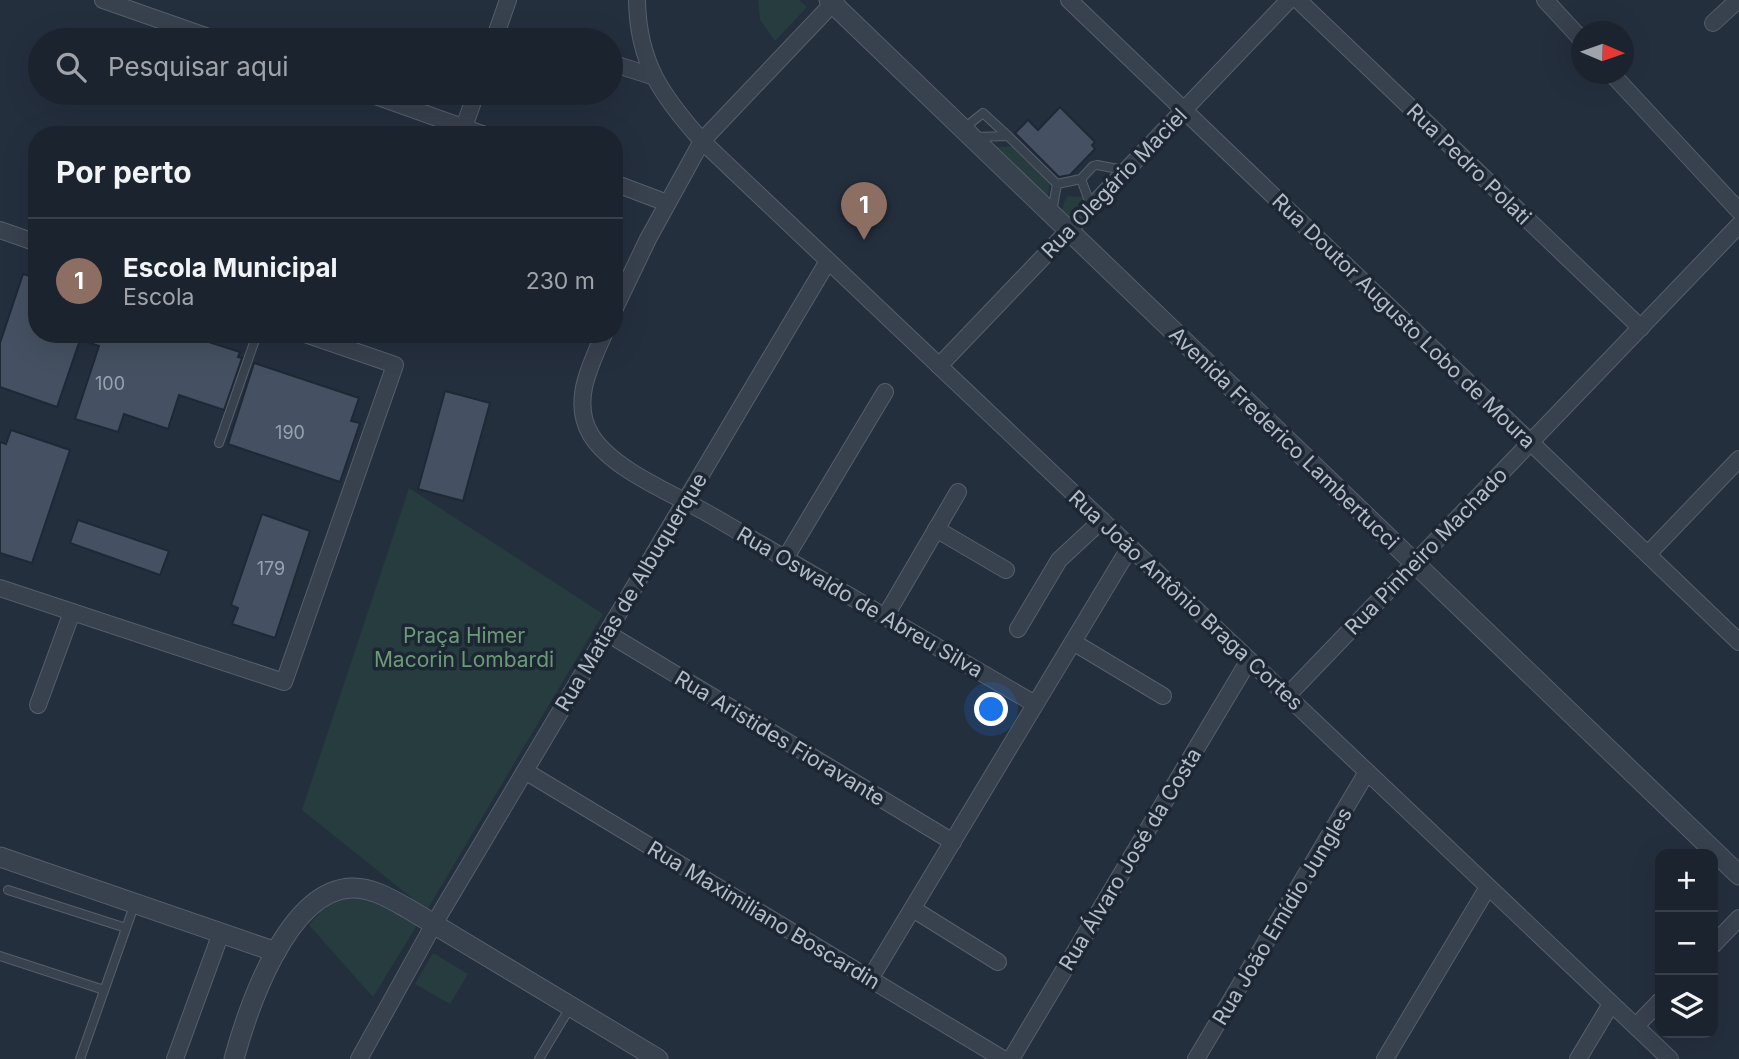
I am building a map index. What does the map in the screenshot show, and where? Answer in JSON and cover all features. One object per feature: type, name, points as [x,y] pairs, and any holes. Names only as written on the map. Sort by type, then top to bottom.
[{"type":"street","points":[[103,0],[183,28]]},
{"type":"street","points":[[498,28],[508,0]]},
{"type":"street","name":"Rua João Antônio Braga Cortes","points":[[636,0],[640,36],[652,76],[702,141],[1670,1059]]},
{"type":"street","name":"Rua Doutor Augusto Lobo de Moura","points":[[1069,0],[1739,642]]},
{"type":"street","name":"Rua Olegário Maciel","points":[[939,366],[1289,0]]},
{"type":"street","name":"Rua Pedro Polati","points":[[1298,0],[1640,328]]},
{"type":"street","points":[[1545,0],[1571,29]]},
{"type":"street","points":[[1713,23],[1738,0]]},
{"type":"street","points":[[623,292],[667,203],[702,141],[832,1]]},
{"type":"street","name":"Avenida Frederico Lambertucci","points":[[832,1],[1739,875]]},
{"type":"street","points":[[623,67],[652,76]]},
{"type":"street","points":[[1621,84],[1739,211]]},
{"type":"street","points":[[401,105],[461,126]]},
{"type":"street","points":[[464,126],[472,105]]},
{"type":"street","points":[[623,186],[667,203]]},
{"type":"street","name":"Rua Pinheiro Machado","points":[[1287,696],[1739,225]]},
{"type":"street","points":[[0,230],[28,240]]},
{"type":"street","name":"Rua Matias de Albuquerque","points":[[359,1059],[434,924],[828,261]]},
{"type":"street","points":[[0,589],[284,682],[395,365],[331,343]]},
{"type":"street","name":"Rua Oswaldo de Abreu Silva","points":[[600,343],[585,380],[582,399],[586,426],[602,450],[615,462],[686,500],[1035,704]]},
{"type":"street","points":[[785,559],[886,392]]},
{"type":"street","points":[[1648,554],[1739,459]]},
{"type":"street","points":[[885,617],[958,492]]},
{"type":"street","points":[[1018,629],[1059,560],[1102,520]]},
{"type":"street","points":[[936,529],[1006,570]]},
{"type":"street","points":[[870,979],[1130,547]]},
{"type":"street","points":[[38,705],[72,612]]},
{"type":"street","name":"Rua Aristides Fioravante","points":[[607,633],[953,842]]},
{"type":"street","points":[[1073,642],[1163,696]]},
{"type":"street","name":"Rua Álvaro José da Costa","points":[[1011,1059],[1249,660]]},
{"type":"street","name":"Rua Maximiliano Boscardin","points":[[525,771],[1003,1059]]},
{"type":"street","name":"Rua João Emídio Jungles","points":[[1196,1059],[1367,772]]},
{"type":"street","points":[[0,857],[276,952]]},
{"type":"street","points":[[1385,1059],[1488,887]]},
{"type":"street","points":[[234,1059],[255,993],[276,952],[296,922],[327,895],[352,888],[385,897],[434,924],[571,1006],[637,1054],[658,1059]]},
{"type":"street","points":[[913,909],[999,962]]},
{"type":"street","points":[[1718,941],[1739,918]]},
{"type":"street","points":[[175,1059],[220,933]]},
{"type":"street","points":[[1577,1059],[1611,1003]]},
{"type":"street","points":[[1636,1026],[1655,1005]]},
{"type":"lane","points":[[967,133],[982,113],[985,113],[1056,184]]},
{"type":"lane","points":[[967,133],[1008,136]]},
{"type":"lane","points":[[1056,184],[1081,179],[1097,164],[1126,171]]},
{"type":"lane","points":[[1081,179],[1091,206]]},
{"type":"lane","points":[[1052,215],[1056,184]]},
{"type":"lane","points":[[219,443],[254,343]]},
{"type":"lane","points":[[8,890],[126,928]]},
{"type":"lane","points":[[80,1059],[135,903]]},
{"type":"lane","points":[[0,956],[104,990]]},
{"type":"lane","points":[[539,1059],[571,1006]]},
{"type":"green space","points":[[758,0],[799,0],[807,7],[775,41],[760,20]]},
{"type":"green space","points":[[1014,146],[1050,182],[1047,202],[986,148]]},
{"type":"green space","points":[[1068,196],[1083,197],[1087,205],[1072,219],[1061,218]]},
{"type":"green space","name":"Praça Himer Macorin Lombardi","points":[[409,488],[603,614],[427,910],[302,810]]},
{"type":"green space","points":[[352,897],[378,904],[417,925],[373,997],[309,925],[328,906]]},
{"type":"green space","points":[[433,953],[468,974],[450,1004],[415,984]]},
{"type":"building","points":[[1060,107],[1095,142],[1092,145],[1095,149],[1070,175],[1059,177],[1015,133],[1028,120],[1038,130]]},
{"type":"building","points":[[23,274],[28,275],[28,343],[79,343],[57,407],[0,387],[0,343]]},
{"type":"building","points":[[90,343],[212,343],[240,352],[238,357],[242,358],[224,410],[179,395],[168,429],[124,414],[118,432],[75,419],[99,346]]},
{"type":"building","points":[[254,363],[359,398],[351,421],[360,423],[340,482],[228,444]]},
{"type":"building","points":[[445,391],[490,403],[463,501],[418,489]]},
{"type":"building","points":[[11,430],[70,450],[32,563],[0,553],[0,442],[6,444]]},
{"type":"building","points":[[262,514],[310,531],[275,638],[232,624],[238,608],[231,605]]},
{"type":"building","points":[[78,520],[169,551],[160,575],[70,543]]},
{"type":"place","name":"Escola Municipal","points":[[864,240]]}]
